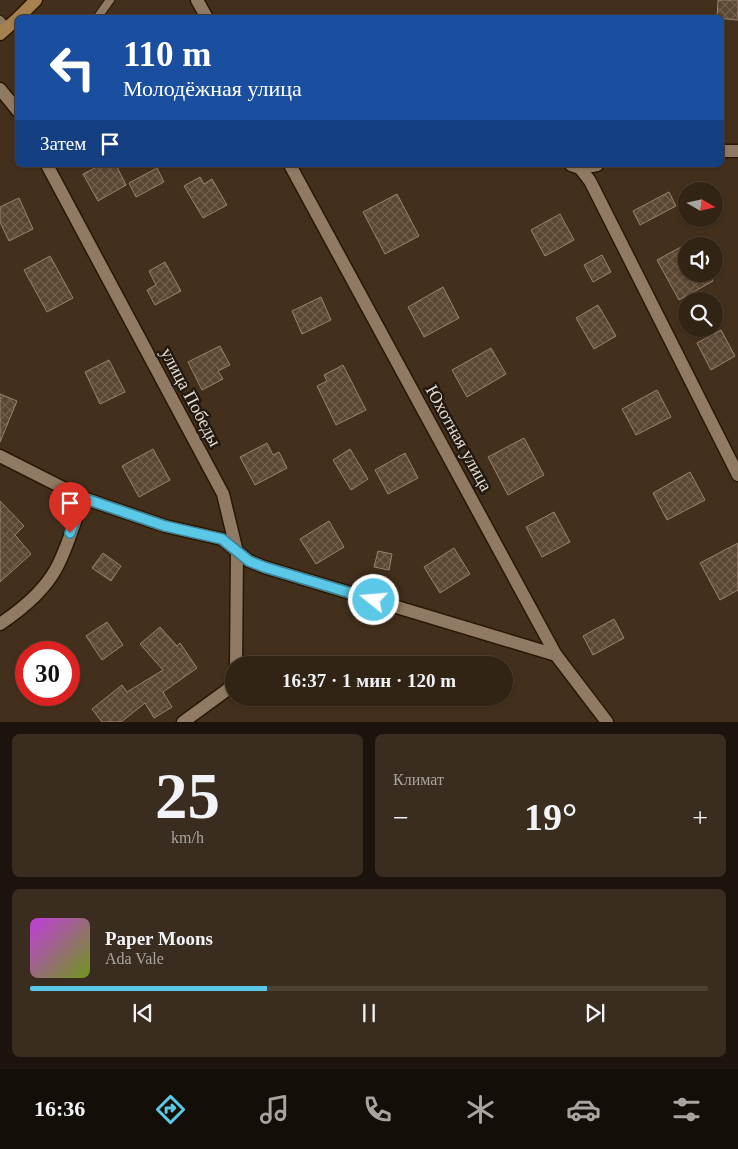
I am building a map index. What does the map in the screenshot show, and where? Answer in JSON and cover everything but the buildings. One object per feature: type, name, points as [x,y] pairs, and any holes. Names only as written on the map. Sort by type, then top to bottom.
[{"type":"main road","points":[[21,15],[36,0]]},
{"type":"main road","points":[[2,27],[15,20]]},
{"type":"street","points":[[196,0],[205,15]]},
{"type":"street","points":[[0,89],[15,108]]},
{"type":"street","points":[[724,150],[738,151]]},
{"type":"street","name":"улица Победы","points":[[47,167],[223,494],[237,552],[236,656]]},
{"type":"street","name":"Юхотная улица","points":[[291,167],[556,655],[607,722]]},
{"type":"street","points":[[576,167],[590,181],[738,475]]},
{"type":"street","points":[[0,456],[83,498],[165,526],[222,539],[249,561],[264,567],[556,655]]},
{"type":"street","points":[[0,624],[16,613],[39,591],[57,568],[83,498]]},
{"type":"street","points":[[183,722],[225,691]]},
{"type":"lane","points":[[98,15],[110,0]]},
{"type":"route","points":[[70,533],[83,498],[165,526],[222,539],[249,561],[374,600]]}]
